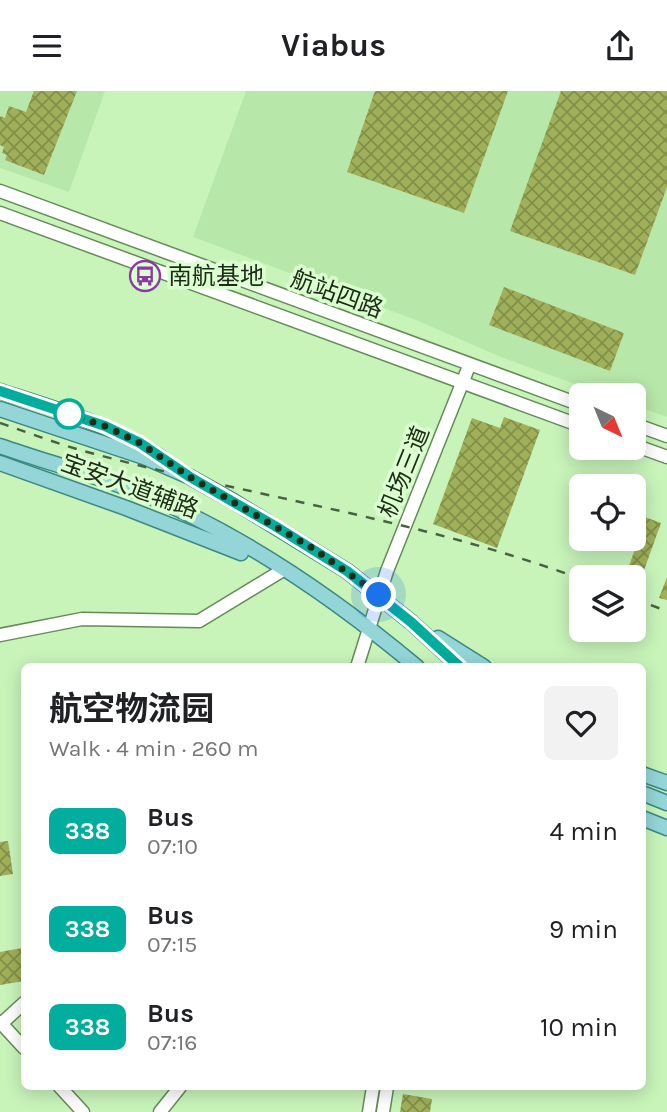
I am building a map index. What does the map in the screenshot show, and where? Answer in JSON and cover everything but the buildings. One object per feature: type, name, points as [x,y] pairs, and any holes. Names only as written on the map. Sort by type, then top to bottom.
[{"type":"main road","name":"宝安大道辅路","points":[[0,391],[116,431],[140,443],[190,477]]},
{"type":"main road","points":[[0,409],[144,457],[190,477],[295,537],[347,571],[411,622],[456,663]]},
{"type":"main road","points":[[0,446],[165,503],[198,519],[283,570],[412,663]]},
{"type":"main road","name":"宝安大道辅路","points":[[0,463],[171,524],[283,570]]},
{"type":"main road","points":[[411,622],[478,663]]},
{"type":"main road","points":[[646,775],[667,783]]},
{"type":"main road","points":[[646,795],[667,803]]},
{"type":"main road","points":[[646,820],[667,828]]},
{"type":"street","name":"航站四路","points":[[0,191],[569,401]]},
{"type":"street","name":"航站四路","points":[[0,213],[569,422]]},
{"type":"street","name":"机场三道","points":[[358,663],[387,571],[469,366]]},
{"type":"street","points":[[646,428],[667,436]]},
{"type":"street","points":[[646,449],[667,457]]},
{"type":"street","points":[[0,635],[82,619],[199,621],[283,570]]},
{"type":"street","points":[[21,1006],[1,1023],[21,1045]]},
{"type":"street","points":[[63,1090],[83,1112]]},
{"type":"street","points":[[160,1112],[178,1090]]},
{"type":"street","points":[[369,1112],[373,1090]]},
{"type":"street","points":[[383,1112],[387,1090]]},
{"type":"shaded area","points":[[0,91],[105,91],[69,192],[0,168]]},
{"type":"shaded area","points":[[246,91],[667,91],[667,417],[646,409],[646,383],[572,383],[503,358],[416,320],[193,237]]},
{"type":"railway","points":[[0,423],[91,453],[399,525],[521,558],[569,575]]},
{"type":"railway","points":[[646,603],[667,611]]},
{"type":"bus line","name":"338","points":[[0,391],[105,426],[140,443],[190,477],[347,571],[411,622],[456,663]]},
{"type":"place","name":"南航基地","points":[[145,276]]},
{"type":"route","points":[[69,414],[105,426],[140,443],[190,477],[314,549],[379,595]]}]
